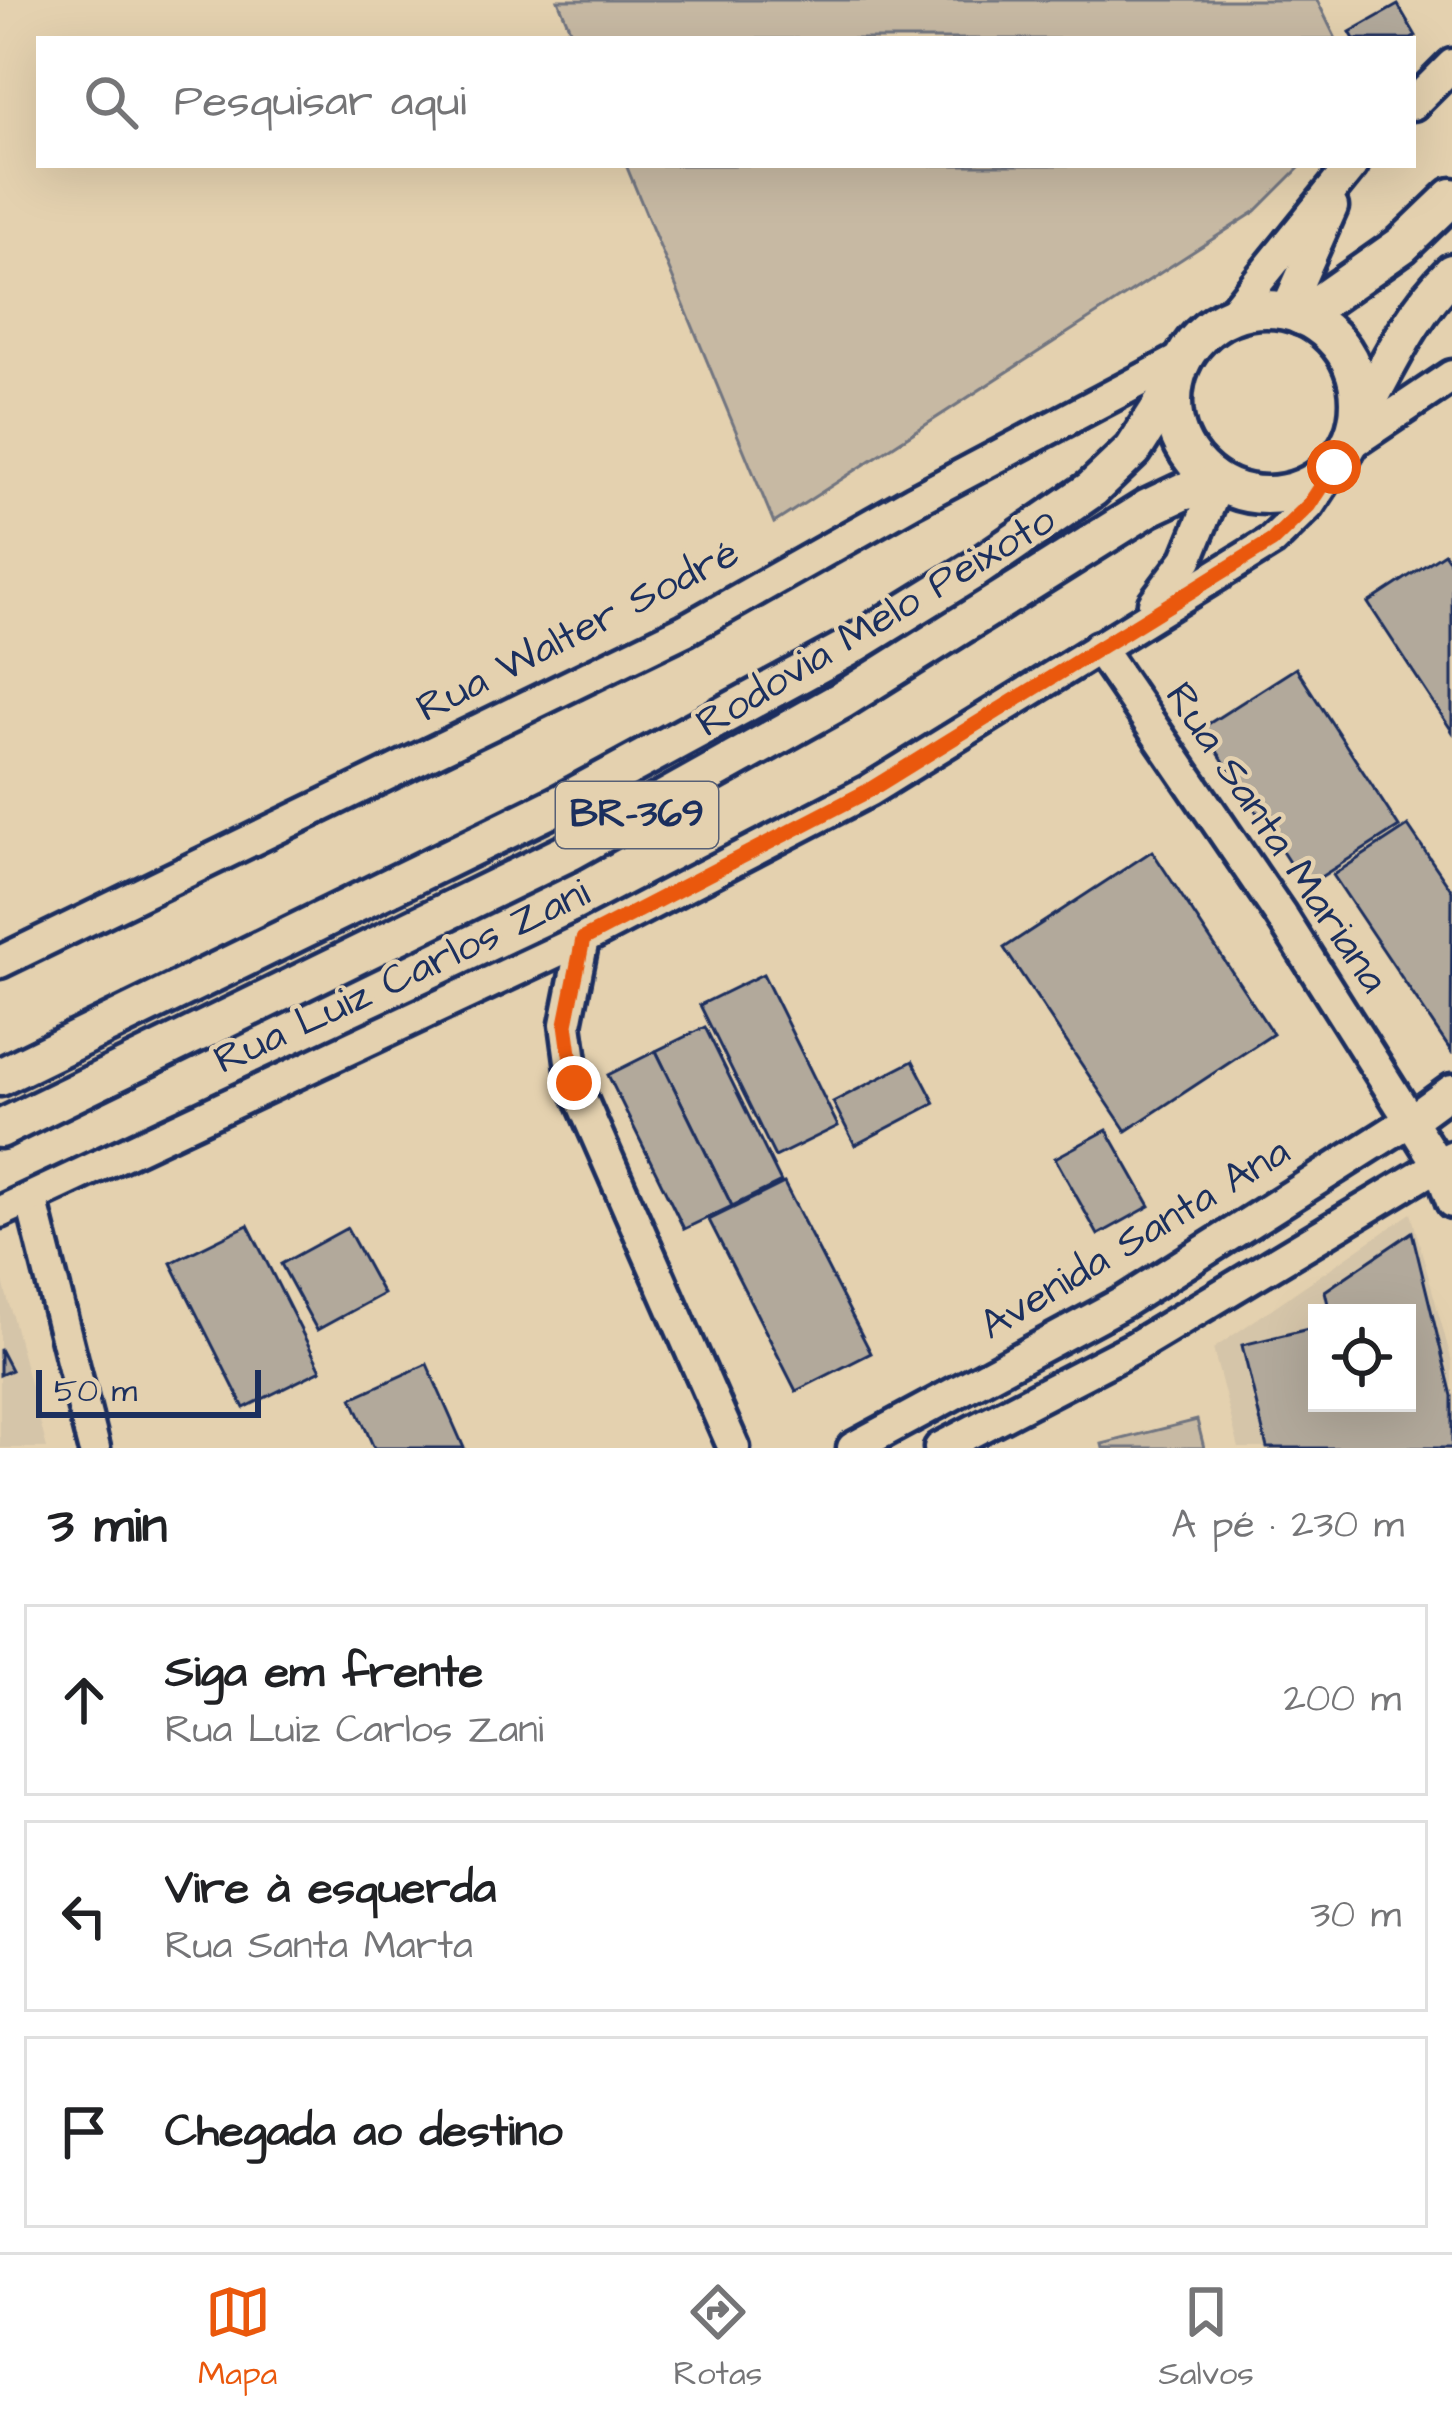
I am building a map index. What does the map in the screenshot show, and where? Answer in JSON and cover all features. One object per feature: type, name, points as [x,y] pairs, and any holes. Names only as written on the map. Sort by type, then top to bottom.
[{"type":"main road","points":[[1293,314],[1402,245],[1452,197]]},
{"type":"main road","points":[[1347,444],[1360,398],[1348,357],[1320,326],[1293,314],[1258,309],[1230,316],[1204,333],[1179,372],[1174,415],[1181,441],[1196,465],[1218,482],[1248,494],[1279,495],[1309,485],[1347,444],[1410,326],[1452,273]]},
{"type":"main road","name":"Rodovia Melo Peixoto","points":[[0,1077],[556,806],[846,649],[1092,489],[1133,450],[1179,372]]},
{"type":"main road","name":"Rodovia Melo Peixoto","points":[[0,1129],[571,851],[842,700],[1148,508],[1218,482]]},
{"type":"street","points":[[1416,101],[1452,65]]},
{"type":"street","points":[[1230,316],[1350,168]]},
{"type":"street","points":[[1293,314],[1351,168]]},
{"type":"street","name":"Rua Walter Sodré","points":[[0,962],[685,630],[913,501],[1179,372]]},
{"type":"street","name":"Rua Luiz Carlos Zani","points":[[0,1212],[583,939],[868,791],[1272,541],[1309,505],[1347,444],[1452,376]]},
{"type":"street","name":"Rua Luiz Carlos Zani","points":[[1142,620],[1187,560],[1218,482]]},
{"type":"street","name":"Rua Santa Mariana","points":[[1098,647],[1280,914],[1411,1120],[1446,1161],[1452,1202]]},
{"type":"street","points":[[583,939],[566,1024],[574,1083],[734,1448]]},
{"type":"street","name":"Avenida Santa Ana","points":[[853,1448],[1124,1302],[1452,1090]]},
{"type":"street","name":"Avenida Santa Ana","points":[[940,1448],[1135,1347],[1446,1161]]},
{"type":"street","points":[[31,1198],[94,1448]]},
{"type":"shaded area","points":[[558,0],[1317,0],[1335,36],[573,36]]},
{"type":"shaded area","points":[[627,168],[1299,168],[1256,211],[774,523]]},
{"type":"shaded area","points":[[1411,1213],[1452,1362],[1452,1448],[1239,1448],[1213,1349]]},
{"type":"shaded area","points":[[0,1270],[47,1448],[0,1448]]},
{"type":"shaded area","points":[[1197,1420],[1204,1448],[1103,1448],[1102,1444]]},
{"type":"building","points":[[1398,5],[1416,36],[1352,36],[1350,32]]},
{"type":"building","points":[[1444,553],[1452,565],[1452,731],[1368,603]]},
{"type":"building","points":[[1296,668],[1399,827],[1305,887],[1202,728]]},
{"type":"building","points":[[1408,826],[1452,891],[1451,1051],[1333,875]]},
{"type":"building","points":[[1152,851],[1273,1034],[1126,1131],[1004,948]]},
{"type":"building","points":[[763,974],[838,1126],[775,1157],[700,1005]]},
{"type":"building","points":[[705,1027],[781,1182],[732,1206],[656,1051]]},
{"type":"building","points":[[656,1051],[732,1206],[684,1229],[608,1075]]},
{"type":"building","points":[[913,1061],[935,1103],[855,1145],[833,1102]]},
{"type":"building","points":[[1107,1130],[1150,1206],[1098,1235],[1055,1158]]},
{"type":"building","points":[[784,1183],[871,1353],[796,1391],[709,1220]]},
{"type":"building","points":[[248,1225],[321,1370],[244,1408],[171,1263]]},
{"type":"building","points":[[347,1228],[383,1294],[317,1330],[281,1264]]},
{"type":"building","points":[[1412,1232],[1452,1396],[1452,1448],[1267,1448],[1242,1345],[1308,1329],[1308,1412],[1416,1412],[1416,1304],[1328,1304],[1325,1291]]},
{"type":"building","points":[[0,1349],[11,1370],[0,1375]]},
{"type":"building","points":[[427,1364],[464,1448],[374,1448],[352,1398]]},
{"type":"route","points":[[574,1083],[566,1024],[583,939],[868,791],[1272,541],[1309,505],[1334,467]]}]
